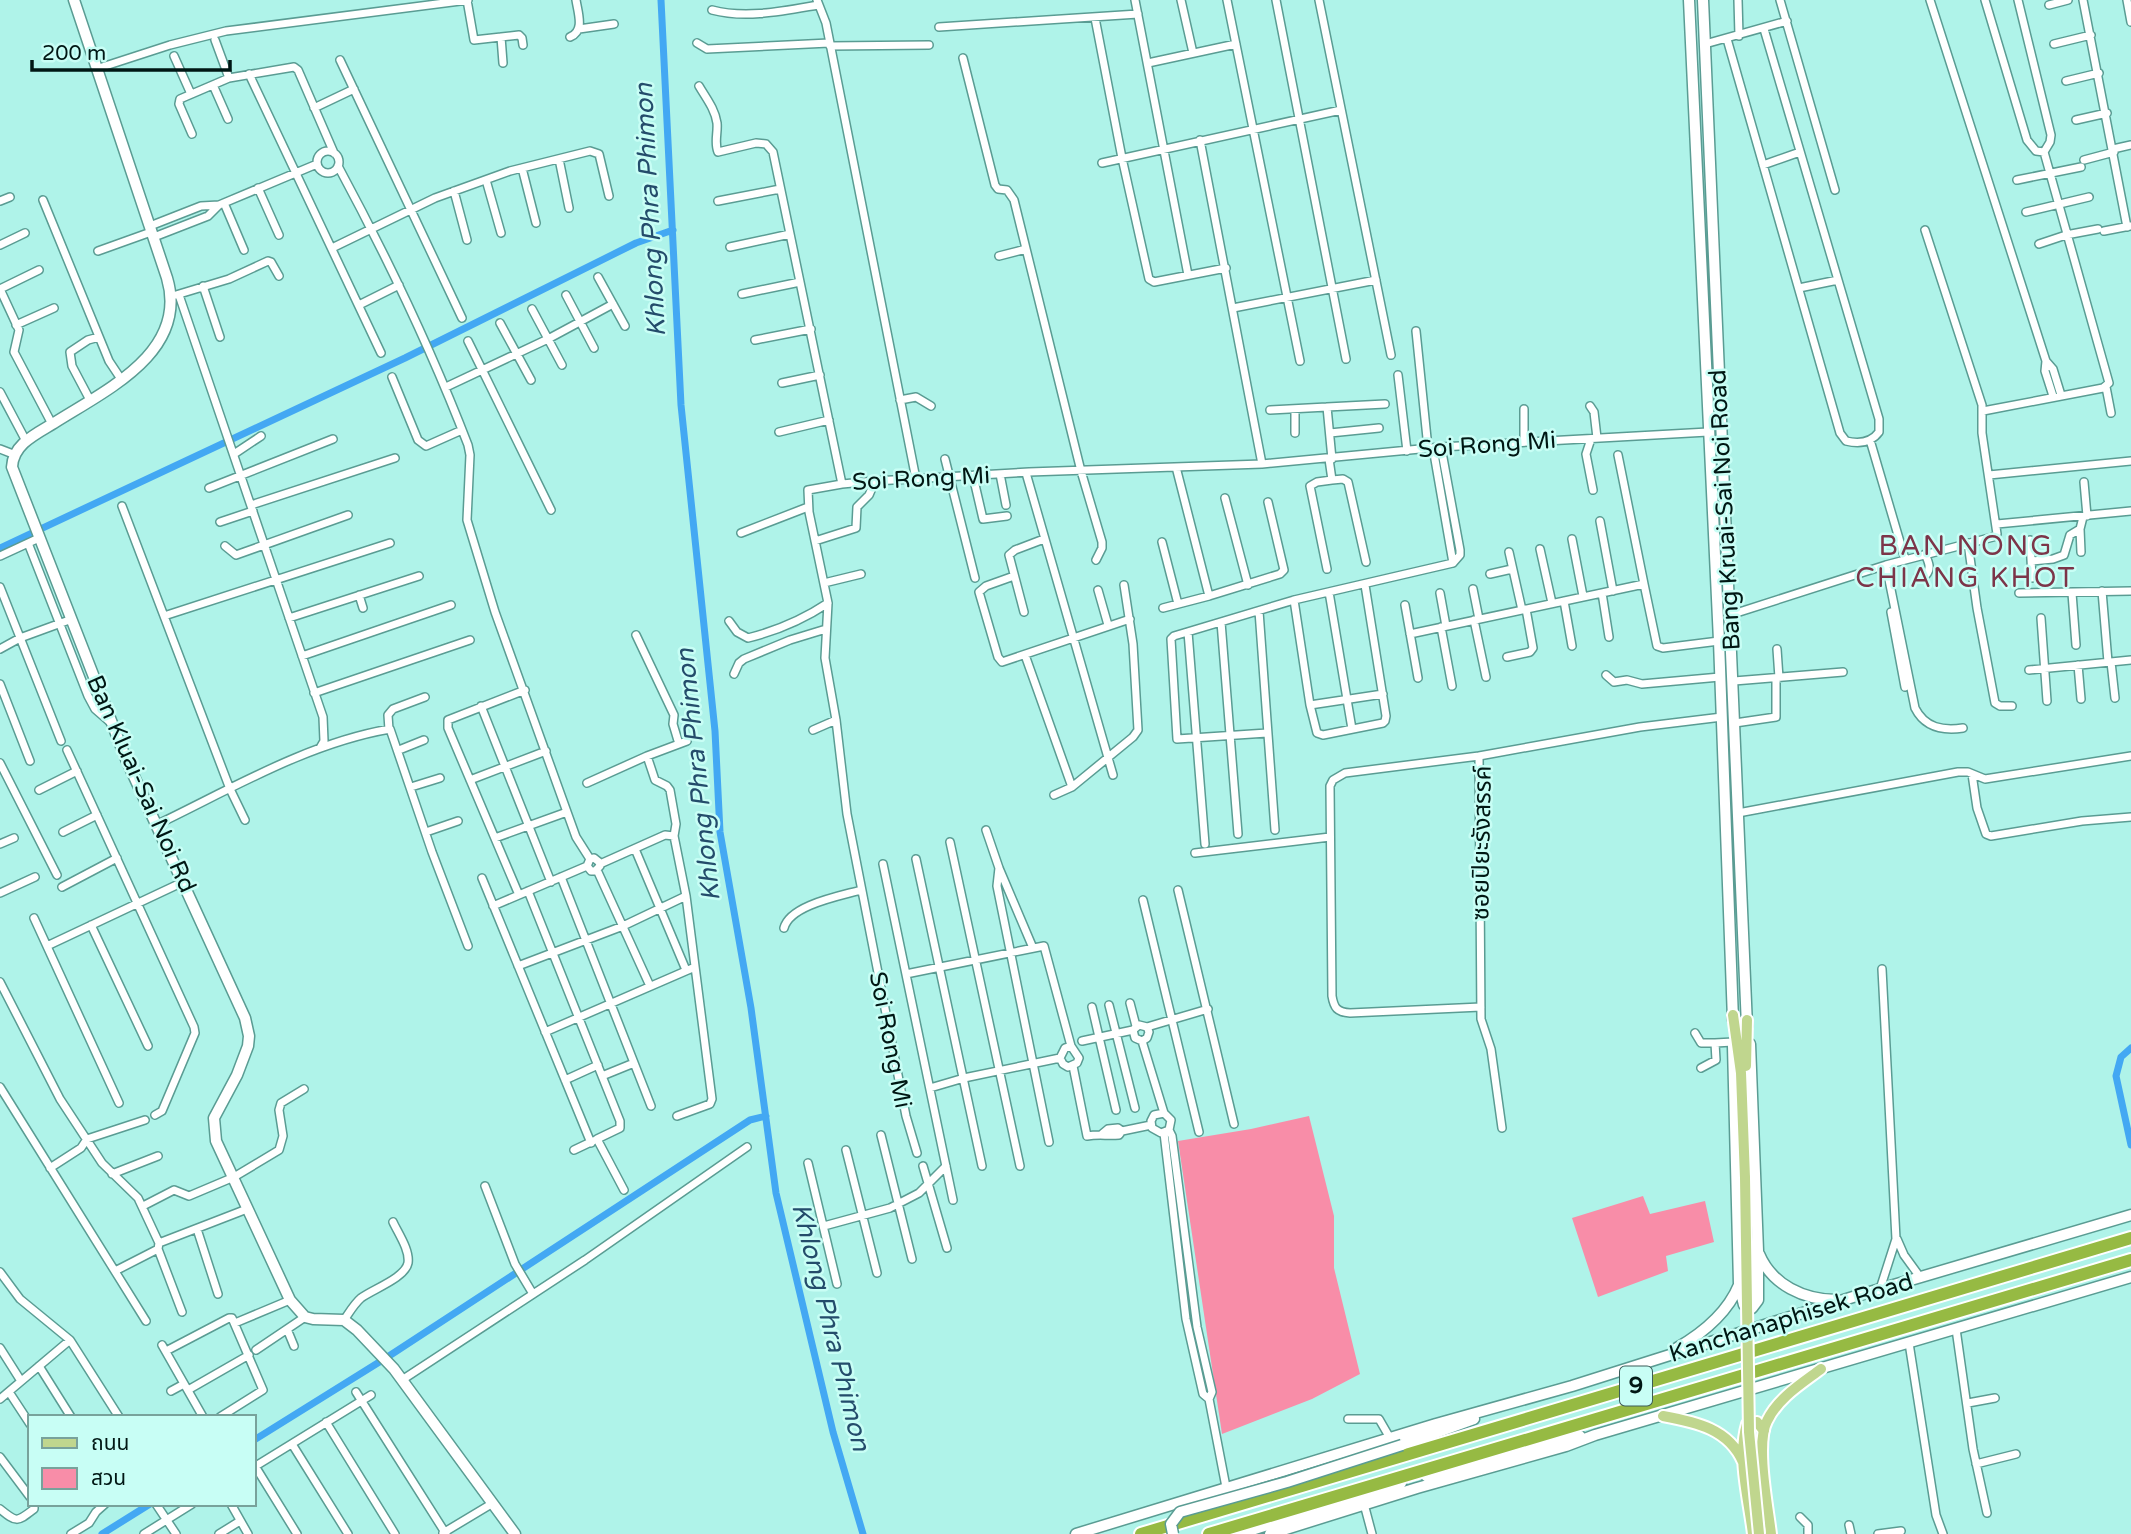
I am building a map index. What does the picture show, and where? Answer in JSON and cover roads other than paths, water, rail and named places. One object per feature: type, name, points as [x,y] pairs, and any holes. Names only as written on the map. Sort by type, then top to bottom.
[{"type":"highway","name":"Kanchanaphisek Road","points":[[1141,1534],[2131,1238]]},
{"type":"highway","name":"Kanchanaphisek Road","points":[[1209,1534],[2131,1260]]},
{"type":"main road","points":[[13,454],[26,441],[144,361],[161,339],[175,294],[74,0]]},
{"type":"main road","points":[[1689,5],[1703,4]]},
{"type":"main road","name":"Bang Kruai-Sai Noi Road","points":[[1689,5],[1722,717],[1739,1284],[1744,1305],[1752,1308],[1758,1300],[1752,1064],[1747,1020],[1703,4]]},
{"type":"main road","name":"Ban Kluai-Sai Noi Rd","points":[[13,454],[12,467],[111,722],[156,825],[236,993],[248,1027],[245,1057],[214,1118],[216,1141],[290,1300],[305,1317]]},
{"type":"main road","points":[[1733,1015],[1741,1073],[1747,1178]]},
{"type":"main road","points":[[1747,1020],[1747,1178],[1753,1412],[1762,1534]]},
{"type":"main road","points":[[1076,1534],[2131,1215]]},
{"type":"main road","points":[[1758,1251],[1768,1272],[1792,1289],[1814,1297],[1845,1300]]},
{"type":"main road","points":[[1270,1534],[1566,1446],[1595,1434],[2131,1278]]},
{"type":"main road","points":[[1658,1358],[1699,1334],[1712,1323],[1731,1302],[1739,1284]]},
{"type":"main road","points":[[305,1317],[344,1320],[377,1350],[394,1369],[514,1534]]},
{"type":"main road","points":[[1772,1534],[1764,1475],[1763,1431],[1777,1406],[1821,1369]]},
{"type":"main road","points":[[1173,1534],[1171,1524],[1180,1512],[1287,1482],[1402,1445],[1515,1403]]},
{"type":"main road","points":[[1663,1416],[1692,1421],[1723,1435],[1733,1443],[1744,1465]]},
{"type":"main road","points":[[1753,1534],[1744,1465],[1745,1433],[1747,1424],[1757,1422],[1763,1431]]},
{"type":"main road","points":[[1238,1534],[1414,1479],[1559,1438],[1595,1434]]},
{"type":"street","points":[[96,69],[226,31],[468,0],[474,40],[519,35],[523,45]]},
{"type":"street","points":[[570,37],[576,35],[579,29],[576,0]]},
{"type":"street","points":[[1135,0],[1188,275]]},
{"type":"street","points":[[1181,0],[1193,53]]},
{"type":"street","points":[[1227,0],[1300,361]]},
{"type":"street","points":[[1276,0],[1346,359]]},
{"type":"street","points":[[1319,0],[1391,355]]},
{"type":"street","points":[[1738,0],[1739,36]]},
{"type":"street","points":[[1780,0],[1835,190]]},
{"type":"street","points":[[1930,0],[2046,361],[2053,369],[2057,396]]},
{"type":"street","points":[[1985,0],[2027,140],[2036,151],[2044,152]]},
{"type":"street","points":[[2018,0],[2051,135],[2044,152],[2109,380],[2106,387],[2111,413]]},
{"type":"street","points":[[2049,5],[2068,0]]},
{"type":"street","points":[[2039,244],[2066,235],[2129,227],[2083,0]]},
{"type":"street","points":[[2127,0],[2131,22]]},
{"type":"street","points":[[712,10],[746,14],[817,3],[826,23],[916,477]]},
{"type":"street","points":[[939,27],[1138,14]]},
{"type":"street","points":[[1095,18],[1149,279],[1154,282],[1226,268]]},
{"type":"street","points":[[1705,44],[1787,21]]},
{"type":"street","points":[[579,29],[614,24]]},
{"type":"street","points":[[1727,39],[1840,433],[1846,441],[1853,443],[1870,440],[1879,432],[1879,419],[1764,29]]},
{"type":"street","points":[[2054,44],[2091,35]]},
{"type":"street","points":[[501,37],[503,64]]},
{"type":"street","points":[[215,40],[229,78]]},
{"type":"street","points":[[697,43],[707,49],[830,44],[929,45]]},
{"type":"street","points":[[1148,64],[1236,44]]},
{"type":"street","points":[[174,56],[191,94]]},
{"type":"street","points":[[963,58],[995,186],[1007,190],[1014,201],[1081,471],[1102,542],[1096,560]]},
{"type":"street","points":[[340,60],[462,318]]},
{"type":"street","points":[[192,134],[178,102],[180,99],[229,78],[294,67],[298,70],[338,157],[338,166],[373,229],[446,387],[462,430],[470,455],[467,520],[495,612],[576,837],[591,871],[669,834],[674,836]]},
{"type":"street","points":[[2066,81],[2099,73]]},
{"type":"street","points":[[249,74],[381,353]]},
{"type":"street","points":[[213,85],[228,119]]},
{"type":"street","points":[[699,86],[715,112],[715,148],[718,152],[756,143],[766,144],[773,152],[842,482]]},
{"type":"street","points":[[314,108],[354,89]]},
{"type":"street","points":[[1102,163],[1341,110]]},
{"type":"street","points":[[2076,120],[2107,113]]},
{"type":"street","points":[[1200,140],[1262,464]]},
{"type":"street","points":[[2017,180],[2082,163],[2131,145]]},
{"type":"street","points":[[332,248],[454,191],[522,168],[595,151],[599,154],[609,196]]},
{"type":"street","points":[[334,153],[322,152],[318,156],[317,164],[322,172],[327,174],[333,173],[338,166]]},
{"type":"street","points":[[1763,165],[1800,152]]},
{"type":"street","points":[[559,159],[569,208]]},
{"type":"street","points":[[98,251],[208,216],[222,204],[317,164]]},
{"type":"street","points":[[522,168],[536,223]]},
{"type":"street","points":[[486,180],[501,233]]},
{"type":"street","points":[[258,188],[279,235]]},
{"type":"street","points":[[718,201],[780,189]]},
{"type":"street","points":[[454,191],[467,240]]},
{"type":"street","points":[[0,201],[10,197]]},
{"type":"street","points":[[2026,212],[2089,197]]},
{"type":"street","points":[[43,200],[109,361],[121,379]]},
{"type":"street","points":[[152,232],[201,206],[222,204]]},
{"type":"street","points":[[222,204],[244,250]]},
{"type":"street","points":[[1730,615],[1905,559],[1995,536],[1997,524],[1982,433],[1983,411],[1925,230]]},
{"type":"street","points":[[0,245],[25,233]]},
{"type":"street","points":[[730,247],[790,234]]},
{"type":"street","points":[[999,256],[1026,249]]},
{"type":"street","points":[[279,276],[268,261],[229,279],[175,294],[234,454],[323,717],[325,732],[320,749]]},
{"type":"street","points":[[39,270],[0,291],[19,330],[14,352],[52,424]]},
{"type":"street","points":[[598,277],[625,326]]},
{"type":"street","points":[[1233,308],[1376,280]]},
{"type":"street","points":[[1799,288],[1838,280]]},
{"type":"street","points":[[742,294],[800,282]]},
{"type":"street","points":[[359,306],[399,285]]},
{"type":"street","points":[[202,286],[220,337]]},
{"type":"street","points":[[566,295],[594,348]]},
{"type":"street","points":[[446,387],[548,339],[613,304]]},
{"type":"street","points":[[16,325],[54,308]]},
{"type":"street","points":[[532,309],[562,365]]},
{"type":"street","points":[[500,323],[531,380]]},
{"type":"street","points":[[755,340],[811,329]]},
{"type":"street","points":[[1267,733],[1179,741],[1176,737],[1170,641],[1174,636],[1294,600],[1453,563],[1460,555],[1432,445],[1416,331]]},
{"type":"street","points":[[90,400],[72,366],[70,352],[88,340],[99,337]]},
{"type":"street","points":[[468,341],[551,510]]},
{"type":"street","points":[[782,383],[820,375]]},
{"type":"street","points":[[1398,375],[1406,446]]},
{"type":"street","points":[[392,377],[422,444],[426,446],[462,430]]},
{"type":"street","points":[[1983,411],[2106,387]]},
{"type":"street","points":[[0,391],[26,441]]},
{"type":"street","points":[[900,400],[916,397],[932,406]]},
{"type":"street","points":[[1269,410],[1385,404]]},
{"type":"street","points":[[1590,405],[1596,425],[1595,437],[1586,454],[1593,490]]},
{"type":"street","points":[[1327,407],[1332,480]]},
{"type":"street","points":[[1295,409],[1295,433]]},
{"type":"street","points":[[1524,409],[1524,436]]},
{"type":"street","points":[[779,432],[829,420]]},
{"type":"street","points":[[1330,437],[1379,428]]},
{"type":"street","name":"Soi Rong Mi","points":[[917,1153],[906,1116],[847,814],[836,720],[825,658],[828,603],[808,507],[807,495],[811,488],[842,482],[916,477],[946,468],[973,475],[1262,464],[1331,458],[1406,446],[1524,436],[1595,437],[1708,432]]},
{"type":"street","points":[[234,454],[261,436]]},
{"type":"street","points":[[209,488],[333,439]]},
{"type":"street","points":[[1870,440],[1905,559]]},
{"type":"street","points":[[0,449],[13,454]]},
{"type":"street","points":[[1618,455],[1657,646],[1663,648],[1719,641]]},
{"type":"street","points":[[220,522],[252,508],[395,458]]},
{"type":"street","points":[[1989,475],[2131,461]]},
{"type":"street","points":[[1176,467],[1209,596]]},
{"type":"street","points":[[946,468],[975,578]]},
{"type":"street","points":[[1026,473],[1114,775]]},
{"type":"street","points":[[1000,474],[1006,505]]},
{"type":"street","points":[[973,475],[984,519],[1007,516]]},
{"type":"street","points":[[1326,569],[1310,486],[1317,482],[1343,479],[1348,482],[1366,562]]},
{"type":"street","points":[[816,541],[856,528],[857,507],[869,495],[874,481]]},
{"type":"street","points":[[2081,552],[2080,529],[2085,517],[2084,482]]},
{"type":"street","points":[[1225,498],[1248,585]]},
{"type":"street","points":[[1163,608],[1248,585],[1280,574],[1284,570],[1268,502]]},
{"type":"street","points":[[122,506],[230,789],[245,820]]},
{"type":"street","points":[[741,533],[808,507]]},
{"type":"street","points":[[1997,524],[2131,511]]},
{"type":"street","points":[[225,546],[236,555],[348,515]]},
{"type":"street","points":[[1600,521],[1614,591]]},
{"type":"street","points":[[2032,561],[2064,555],[2070,535],[2080,529]]},
{"type":"street","points":[[0,556],[27,543],[38,533]]},
{"type":"street","points":[[1024,612],[1010,552],[1044,538]]},
{"type":"street","points":[[1572,538],[1583,596]]},
{"type":"street","points":[[2030,540],[2032,578]]},
{"type":"street","points":[[1161,542],[1178,604]]},
{"type":"street","points":[[27,543],[95,709],[111,722]]},
{"type":"street","points":[[164,616],[390,543]]},
{"type":"street","points":[[1968,543],[1995,703],[2012,706]]},
{"type":"street","points":[[1540,549],[1552,603]]},
{"type":"street","points":[[1507,657],[1530,652],[1533,648],[1509,552]]},
{"type":"street","points":[[1918,576],[1926,575],[1929,571],[1925,554]]},
{"type":"street","points":[[1884,566],[1905,687]]},
{"type":"street","points":[[1884,566],[1915,708],[1926,723],[1937,728],[1963,728]]},
{"type":"street","points":[[1490,574],[1512,569]]},
{"type":"street","points":[[824,583],[861,574]]},
{"type":"street","points":[[289,618],[419,576]]},
{"type":"street","points":[[1014,576],[986,586],[979,592],[998,657],[1002,662],[1108,625],[1130,620]]},
{"type":"street","points":[[1409,634],[1644,584]]},
{"type":"street","points":[[1054,795],[1072,787],[1138,730],[1130,620],[1124,585]]},
{"type":"street","points":[[1294,600],[1315,729],[1320,734],[1352,729],[1385,721],[1365,585]]},
{"type":"street","points":[[0,587],[61,741]]},
{"type":"street","points":[[1473,589],[1486,677]]},
{"type":"street","points":[[1098,590],[1108,625]]},
{"type":"street","points":[[2018,593],[2131,591]]},
{"type":"street","points":[[1329,592],[1352,729]]},
{"type":"street","points":[[2102,592],[2115,698]]},
{"type":"street","points":[[1440,593],[1452,686]]},
{"type":"street","points":[[1602,593],[1609,637]]},
{"type":"street","points":[[2072,593],[2076,645]]},
{"type":"street","points":[[359,595],[363,608]]},
{"type":"street","points":[[1564,601],[1572,646]]},
{"type":"street","points":[[729,621],[737,632],[748,638],[765,634],[828,603]]},
{"type":"street","points":[[302,656],[451,605]]},
{"type":"street","points":[[1405,605],[1418,678]]},
{"type":"street","points":[[1259,611],[1275,830]]},
{"type":"street","points":[[2041,618],[2047,701]]},
{"type":"street","points":[[0,649],[20,638],[72,619]]},
{"type":"street","points":[[1221,622],[1238,834]]},
{"type":"street","points":[[734,674],[744,659],[826,629]]},
{"type":"street","points":[[1188,632],[1205,844]]},
{"type":"street","points":[[587,783],[683,742],[673,724],[674,715],[636,635]]},
{"type":"street","points":[[314,692],[470,640]]},
{"type":"street","points":[[1735,723],[1776,716],[1777,649]]},
{"type":"street","points":[[1025,655],[1072,787]]},
{"type":"street","points":[[2029,670],[2131,660]]},
{"type":"street","points":[[2078,665],[2081,699]]},
{"type":"street","points":[[1734,681],[1843,672]]},
{"type":"street","points":[[1606,675],[1614,682],[1627,680],[1642,684],[1720,677]]},
{"type":"street","points":[[0,684],[30,761]]},
{"type":"street","points":[[519,895],[448,728],[448,720],[525,690]]},
{"type":"street","points":[[1310,705],[1383,694]]},
{"type":"street","points":[[425,697],[393,709],[388,715],[389,730],[394,735],[468,946]]},
{"type":"street","points":[[481,706],[551,881]]},
{"type":"street","name":"ซอยปิยะรังสรรค์","points":[[1502,1128],[1491,1049],[1481,1019],[1479,755],[1640,727],[1722,717]]},
{"type":"street","points":[[813,730],[836,720]]},
{"type":"street","points":[[156,825],[320,749],[367,733],[389,730]]},
{"type":"street","points":[[399,750],[424,740]]},
{"type":"street","points":[[67,750],[195,1030],[162,1111],[155,1115]]},
{"type":"street","points":[[470,780],[546,751]]},
{"type":"street","points":[[1479,755],[1345,773],[1333,779],[1330,786],[1330,837],[1332,996],[1337,1010],[1350,1013],[1481,1007]]},
{"type":"street","points":[[647,756],[655,780],[670,790],[676,824],[674,836],[686,896],[712,1099],[710,1104],[677,1116]]},
{"type":"street","points":[[1738,813],[1939,775],[1968,772],[1985,779],[2131,757]]},
{"type":"street","points":[[0,763],[57,875]]},
{"type":"street","points":[[39,790],[77,771]]},
{"type":"street","points":[[1972,774],[1977,808],[1986,834],[1991,836],[2082,821],[2131,817]]},
{"type":"street","points":[[411,787],[440,778]]},
{"type":"street","points":[[495,838],[567,812]]},
{"type":"street","points":[[62,832],[97,815]]},
{"type":"street","points":[[426,832],[458,821]]},
{"type":"street","points":[[986,830],[1033,948]]},
{"type":"street","points":[[1195,853],[1330,837]]},
{"type":"street","points":[[0,844],[14,838]]},
{"type":"street","points":[[950,842],[1020,1166]]},
{"type":"street","points":[[635,849],[686,970]]},
{"type":"street","points":[[62,887],[117,858]]},
{"type":"street","points":[[916,859],[982,1167]]},
{"type":"street","points":[[493,906],[588,863]]},
{"type":"street","points":[[883,864],[953,1200]]},
{"type":"street","points":[[598,867],[650,986]]},
{"type":"street","points":[[999,868],[997,886],[1009,953],[1049,1142]]},
{"type":"street","points":[[0,893],[35,877]]},
{"type":"street","points":[[561,877],[651,1105]]},
{"type":"street","points":[[482,878],[565,1080],[594,1141],[624,1190]]},
{"type":"street","points":[[47,946],[183,882]]},
{"type":"street","points":[[785,928],[788,918],[804,908],[861,890]]},
{"type":"street","points":[[1178,890],[1234,1124]]},
{"type":"street","points":[[528,891],[621,1126],[574,1150]]},
{"type":"street","points":[[518,967],[623,926],[686,896]]},
{"type":"street","points":[[1143,900],[1199,1132]]},
{"type":"street","points":[[34,918],[119,1102]]},
{"type":"street","points":[[91,925],[148,1046]]},
{"type":"street","points":[[906,974],[1044,946],[1072,1046],[1079,1058],[1073,1066],[1087,1136],[1119,1135],[1122,1131],[1151,1125]]},
{"type":"street","points":[[545,1032],[695,967]]},
{"type":"street","points":[[1881,1289],[1896,1238],[1882,970]]},
{"type":"street","points":[[0,982],[60,1099],[112,1174],[143,1206],[182,1312]]},
{"type":"street","points":[[1130,1003],[1135,1038],[1143,1041]]},
{"type":"street","points":[[1108,1005],[1135,1108]]},
{"type":"street","points":[[1092,1007],[1116,1110]]},
{"type":"street","points":[[1147,1027],[1208,1009]]},
{"type":"street","points":[[1082,1041],[1116,1034],[1142,1024],[1147,1027],[1149,1035],[1143,1041]]},
{"type":"street","points":[[1696,1033],[1701,1043],[1733,1042]]},
{"type":"street","points":[[1143,1041],[1164,1112],[1171,1120],[1166,1131],[1189,1334],[1203,1394],[1209,1399]]},
{"type":"street","points":[[1701,1068],[1716,1060],[1715,1043]]},
{"type":"street","points":[[930,1088],[1059,1058],[1065,1048],[1072,1046]]},
{"type":"street","points":[[1059,1058],[1063,1064],[1073,1066]]},
{"type":"street","points":[[602,1076],[634,1063]]},
{"type":"street","points":[[565,1080],[598,1065]]},
{"type":"street","points":[[0,1087],[146,1321]]},
{"type":"street","points":[[143,1206],[174,1190],[187,1196],[234,1177],[279,1150],[283,1136],[279,1110],[281,1103],[304,1089]]},
{"type":"street","points":[[1164,1112],[1154,1115],[1151,1125],[1154,1131],[1166,1131],[1172,1136],[1198,1332],[1212,1392],[1209,1399],[1226,1487]]},
{"type":"street","points":[[50,1168],[87,1139],[145,1119]]},
{"type":"street","points":[[881,1136],[912,1259]]},
{"type":"street","points":[[402,1380],[747,1147]]},
{"type":"street","points":[[846,1150],[877,1273]]},
{"type":"street","points":[[112,1174],[158,1156]]},
{"type":"street","points":[[808,1163],[837,1284]]},
{"type":"street","points":[[923,1166],[947,1248]]},
{"type":"street","points":[[824,1226],[890,1208],[919,1193],[946,1166]]},
{"type":"street","points":[[485,1186],[515,1264],[533,1294]]},
{"type":"street","points":[[115,1271],[159,1246],[247,1209]]},
{"type":"street","points":[[344,1320],[361,1298],[391,1280],[408,1264],[407,1253],[393,1222]]},
{"type":"street","points":[[1175,1228],[1184,1227]]},
{"type":"street","points":[[197,1229],[218,1294]]},
{"type":"street","points":[[1896,1238],[1920,1277]]},
{"type":"street","points":[[0,1272],[20,1299],[70,1340],[118,1415]]},
{"type":"street","points":[[235,1323],[290,1300]]},
{"type":"street","points":[[171,1391],[186,1387],[252,1353],[305,1317]]},
{"type":"street","points":[[202,1415],[164,1348],[232,1318],[252,1353],[263,1392],[223,1415]]},
{"type":"street","points":[[287,1329],[295,1346]]},
{"type":"street","points":[[1956,1329],[1976,1464],[1987,1513]]},
{"type":"street","points":[[1189,1334],[1198,1332]]},
{"type":"street","points":[[0,1399],[70,1340]]},
{"type":"street","points":[[1909,1343],[1936,1516],[1943,1534]]},
{"type":"street","points":[[0,1348],[21,1381]]},
{"type":"street","points":[[39,1366],[70,1415]]},
{"type":"street","points":[[9,1392],[28,1421]]},
{"type":"street","points":[[356,1392],[448,1532],[493,1503]]},
{"type":"street","points":[[256,1466],[371,1395]]},
{"type":"street","points":[[1968,1403],[1995,1398]]},
{"type":"street","points":[[1348,1419],[1379,1419],[1390,1438]]},
{"type":"street","points":[[326,1422],[396,1534]]},
{"type":"street","points":[[292,1444],[348,1534]]},
{"type":"street","points":[[1976,1464],[2016,1454]]},
{"type":"street","points":[[0,1457],[28,1494]]},
{"type":"street","points":[[256,1469],[297,1534]]},
{"type":"street","points":[[1364,1504],[1372,1534]]},
{"type":"street","points":[[0,1509],[18,1521],[34,1509],[34,1506]]},
{"type":"street","points":[[71,1534],[89,1523],[103,1506]]},
{"type":"street","points":[[158,1506],[176,1534]]},
{"type":"street","points":[[144,1534],[189,1506]]},
{"type":"street","points":[[231,1506],[248,1534]]},
{"type":"street","points":[[1800,1517],[1808,1525],[1808,1534]]},
{"type":"street","points":[[219,1534],[240,1521]]},
{"type":"street","points":[[1878,1534],[1901,1531]]},
{"type":"waterway","name":"Khlong Phra Phimon","points":[[661,0],[681,405],[715,731],[720,832],[751,1008],[776,1193],[833,1432],[863,1534]]},
{"type":"waterway","points":[[0,548],[405,358],[636,243],[673,230]]},
{"type":"waterway","points":[[2131,1048],[2121,1057],[2116,1076],[2131,1145]]},
{"type":"waterway","points":[[256,1439],[389,1356],[750,1120],[766,1116]]},
{"type":"waterway","points":[[102,1534],[147,1506]]},
{"type":"district","name":"BAN NONG CHIANG KHOT","points":[[1966,562]]}]
